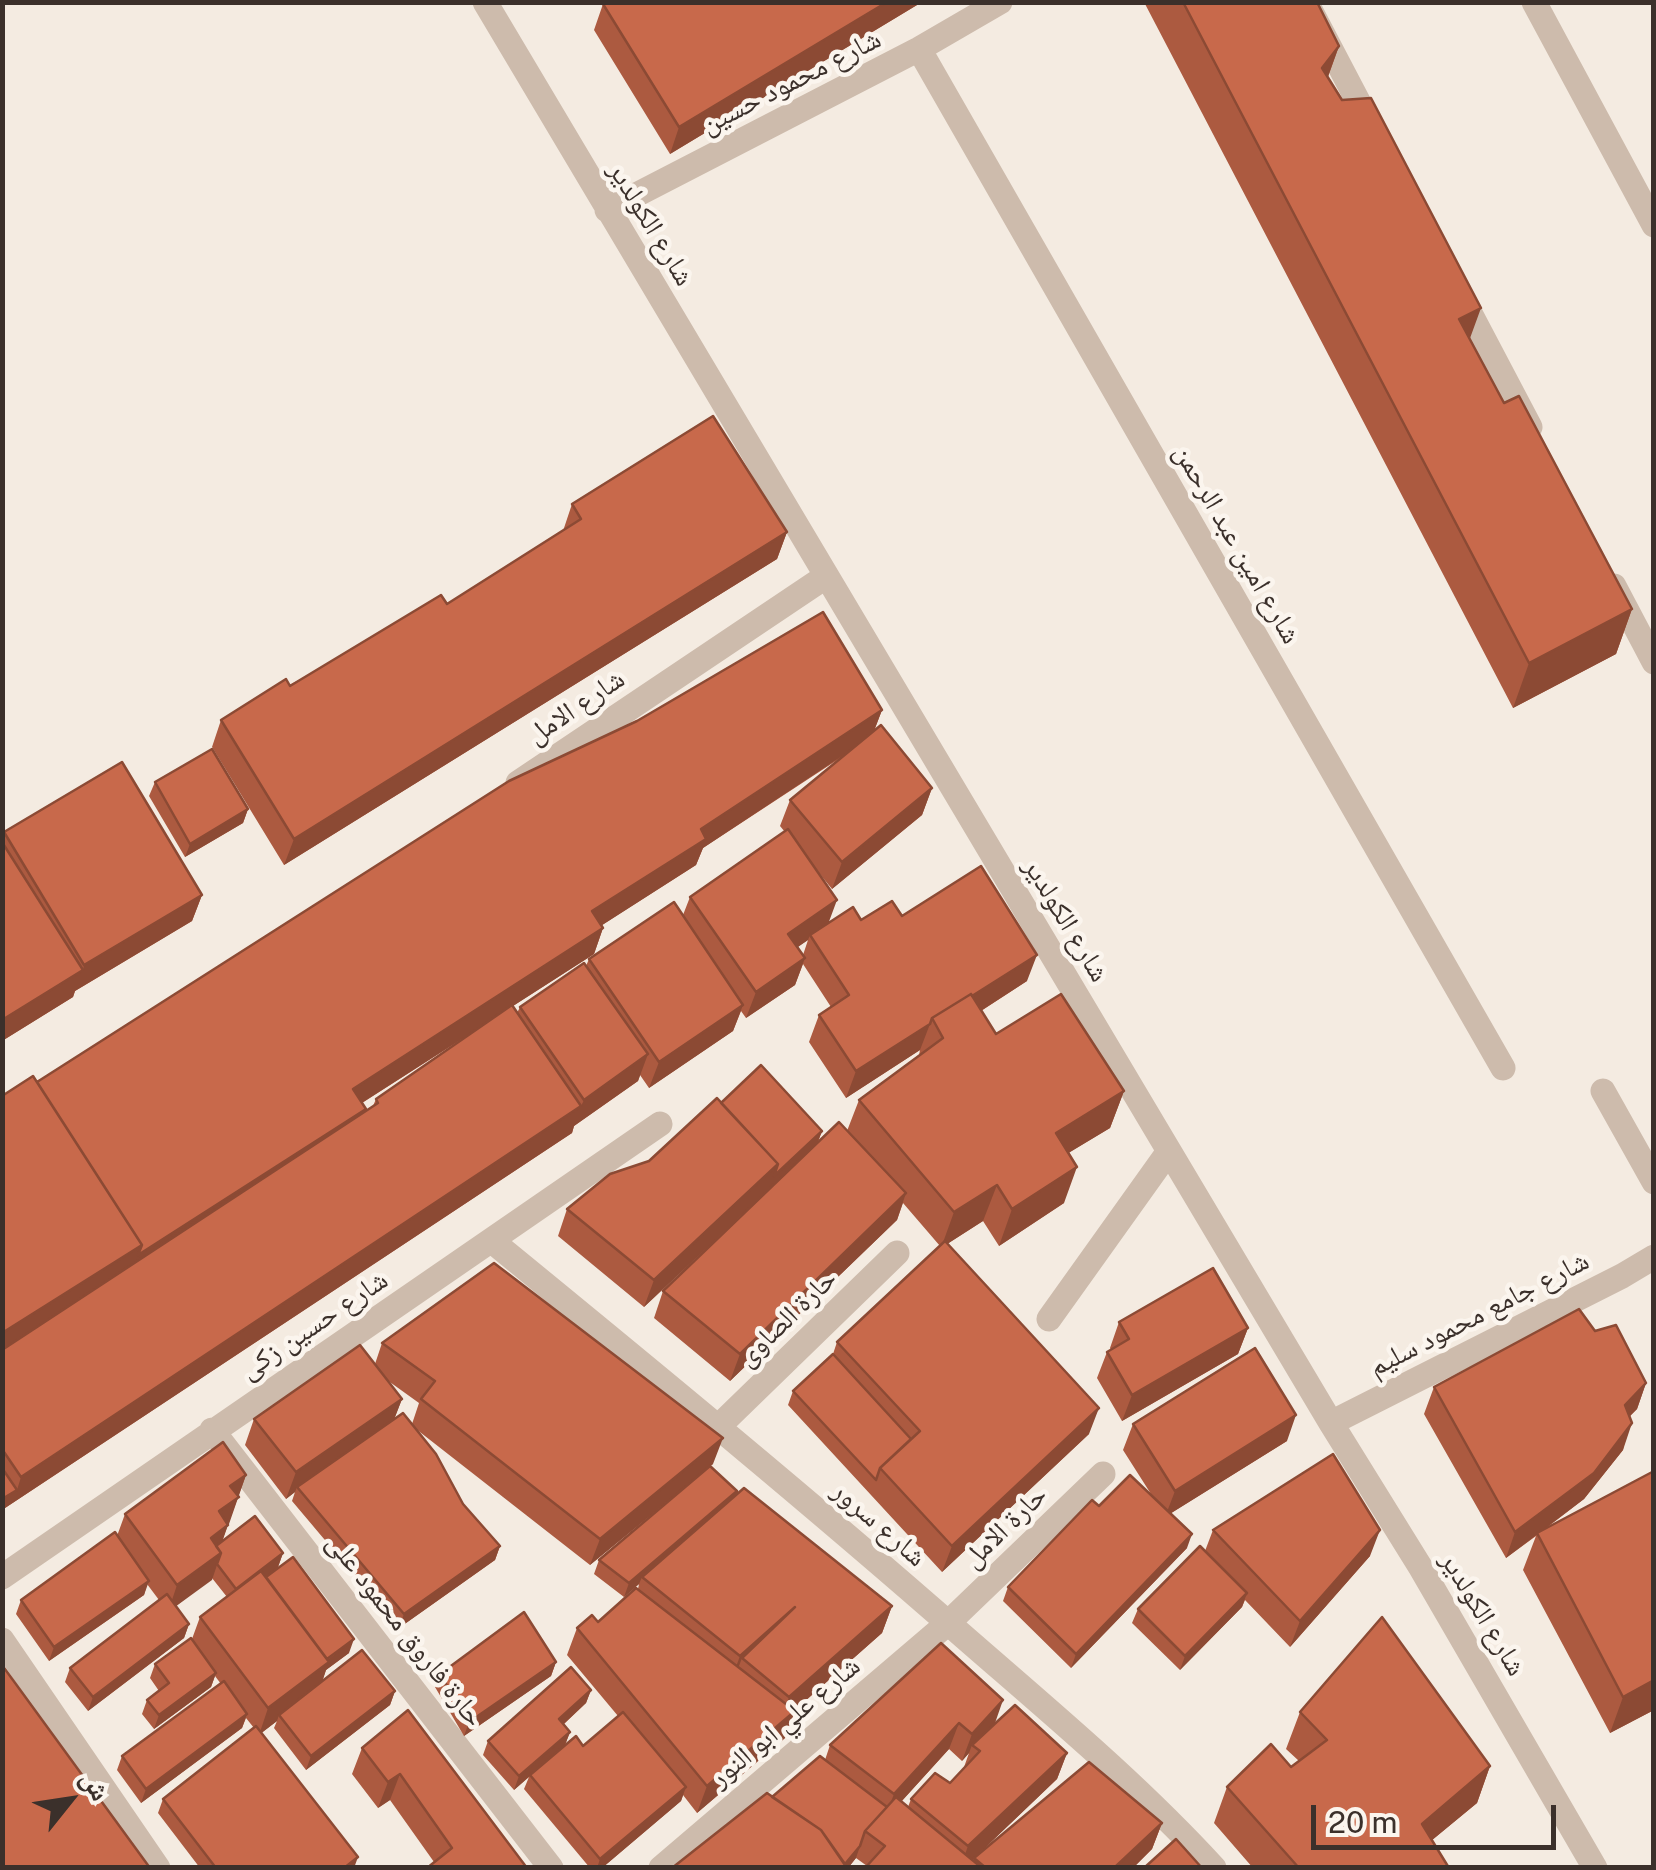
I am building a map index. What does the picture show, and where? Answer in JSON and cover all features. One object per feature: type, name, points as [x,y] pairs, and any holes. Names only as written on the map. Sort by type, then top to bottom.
[{"type":"street","name":"شارع الكولدير","points":[[485,2],[825,577],[1421,1568],[1595,1868]]},
{"type":"street","name":"شارع محمود حسين","points":[[607,210],[918,49],[1000,2]]},
{"type":"street","points":[[1306,2],[1379,141]]},
{"type":"street","points":[[1534,2],[1654,225]]},
{"type":"street","name":"شارع امين عبد الرحمن","points":[[918,49],[1504,1068]]},
{"type":"street","points":[[1452,280],[1544,454]]},
{"type":"street","points":[[1598,558],[1654,662]]},
{"type":"street","name":"شارع الامل","points":[[494,798],[825,577]]},
{"type":"street","points":[[1602,1090],[1654,1182]]},
{"type":"street","name":"شارع حسين زكى","points":[[2,1577],[660,1124]]},
{"type":"street","points":[[1049,1319],[1169,1151]]},
{"type":"street","name":"شارع سرور","points":[[492,1241],[719,1426],[948,1623],[1116,1770],[1214,1868]]},
{"type":"street","name":"حارة الصاوى","points":[[719,1426],[897,1253]]},
{"type":"street","name":"شارع جامع محمود سليم","points":[[1331,1423],[1654,1257]]},
{"type":"street","name":"حارة فاروق محمود على","points":[[212,1430],[551,1868]]},
{"type":"street","name":"حارة الامل","points":[[948,1623],[1103,1474]]},
{"type":"street","name":"شارع علي ابو النور","points":[[661,1868],[948,1623]]},
{"type":"street","points":[[2,1640],[158,1868]]},
{"type":"building","points":[[887,2],[679,127],[603,4]]},
{"type":"building","points":[[1183,2],[1317,2],[1339,46],[1322,68],[1342,100],[1371,98],[1481,308],[1459,319],[1504,403],[1519,396],[1632,609],[1529,663]]},
{"type":"building","points":[[713,416],[787,532],[294,839],[221,720],[286,679],[290,686],[441,595],[447,604],[581,519],[572,504]]},
{"type":"building","points":[[823,612],[882,710],[701,829],[706,839],[592,911],[603,928],[353,1089],[366,1109],[138,1255],[142,1245],[37,1082],[509,781],[637,721]]},
{"type":"building","points":[[881,725],[932,788],[842,862],[790,800]]},
{"type":"building","points":[[212,749],[248,809],[190,844],[155,782]]},
{"type":"building","points":[[122,762],[202,895],[84,965],[4,832]]},
{"type":"building","points":[[788,829],[837,900],[788,934],[805,958],[756,992],[690,897]]},
{"type":"building","points":[[2,842],[83,970],[2,1020]]},
{"type":"building","points":[[981,866],[1037,955],[932,1018],[930,1024],[856,1071],[819,1015],[849,995],[810,935],[853,907],[861,920],[892,901],[902,916]]},
{"type":"building","points":[[674,902],[743,1005],[659,1062],[589,959]]},
{"type":"building","points":[[584,963],[648,1054],[584,1100],[520,1007]]},
{"type":"building","points":[[971,994],[996,1034],[1061,994],[1124,1091],[1056,1133],[1077,1167],[1012,1209],[997,1185],[954,1212],[859,1100],[943,1038],[932,1018]]},
{"type":"building","points":[[512,1005],[581,1106],[21,1477],[2,1449],[2,1350],[378,1103],[376,1099]]},
{"type":"building","points":[[761,1065],[822,1131],[774,1176],[778,1164],[721,1103]]},
{"type":"building","points":[[33,1076],[142,1245],[2,1333],[2,1096]]},
{"type":"building","points":[[717,1098],[778,1164],[654,1280],[567,1209],[610,1174],[649,1161]]},
{"type":"building","points":[[839,1122],[906,1193],[740,1354],[663,1291]]},
{"type":"building","points":[[945,1241],[1099,1408],[952,1546],[880,1468],[920,1431],[837,1342]]},
{"type":"building","points":[[494,1263],[723,1438],[600,1539],[421,1399],[435,1381],[382,1343]]},
{"type":"building","points":[[1213,1268],[1248,1328],[1132,1395],[1107,1352],[1129,1339],[1119,1322]]},
{"type":"building","points":[[1579,1309],[1595,1331],[1616,1325],[1646,1383],[1625,1405],[1632,1423],[1594,1473],[1515,1532],[1434,1387]]},
{"type":"building","points":[[360,1345],[402,1399],[296,1472],[254,1419]]},
{"type":"building","points":[[1255,1348],[1296,1415],[1175,1491],[1133,1424]]},
{"type":"building","points":[[833,1354],[911,1439],[880,1468],[876,1480],[793,1391]]},
{"type":"building","points":[[403,1413],[436,1454],[463,1504],[500,1546],[404,1614],[297,1487]]},
{"type":"building","points":[[223,1442],[246,1475],[230,1486],[239,1497],[219,1511],[228,1525],[211,1538],[221,1553],[177,1585],[125,1514]]},
{"type":"building","points":[[1333,1454],[1380,1530],[1300,1621],[1213,1530]]},
{"type":"building","points":[[710,1466],[737,1491],[629,1583],[599,1560]]},
{"type":"building","points":[[2,1468],[17,1490],[2,1499]]},
{"type":"building","points":[[1654,1471],[1654,1680],[1623,1697],[1537,1533]]},
{"type":"building","points":[[1130,1475],[1192,1534],[1076,1654],[1008,1587],[1092,1500],[1099,1506]]},
{"type":"building","points":[[744,1488],[892,1606],[789,1697],[742,1658],[795,1607],[740,1656],[642,1577]]},
{"type":"building","points":[[255,1516],[283,1553],[236,1589],[217,1564],[221,1553],[216,1546]]},
{"type":"building","points":[[115,1532],[149,1581],[54,1647],[21,1600]]},
{"type":"building","points":[[1200,1546],[1247,1593],[1185,1656],[1138,1609]]},
{"type":"building","points":[[293,1557],[354,1639],[327,1659],[266,1577]]},
{"type":"building","points":[[261,1571],[329,1662],[268,1708],[200,1617]]},
{"type":"building","points":[[636,1588],[795,1711],[707,1786],[577,1628],[592,1615],[598,1622]]},
{"type":"building","points":[[167,1594],[189,1624],[93,1697],[70,1668]]},
{"type":"building","points":[[524,1612],[556,1662],[469,1722],[440,1674]]},
{"type":"building","points":[[1382,1617],[1490,1766],[1422,1824],[1449,1868],[1299,1868],[1227,1787],[1271,1744],[1291,1767],[1327,1740],[1300,1712]]},
{"type":"building","points":[[191,1638],[216,1673],[159,1715],[147,1700],[169,1683],[155,1664]]},
{"type":"building","points":[[941,1643],[1003,1700],[972,1734],[959,1723],[894,1794],[830,1745]]},
{"type":"building","points":[[362,1650],[395,1691],[311,1756],[279,1715]]},
{"type":"building","points":[[2,1665],[150,1868],[2,1868]]},
{"type":"building","points":[[571,1667],[591,1690],[559,1719],[570,1732],[519,1776],[488,1741]]},
{"type":"building","points":[[224,1681],[247,1714],[146,1789],[122,1756]]},
{"type":"building","points":[[1015,1705],[1067,1753],[968,1846],[911,1799],[935,1773],[950,1783],[980,1751],[972,1745]]},
{"type":"building","points":[[408,1710],[527,1868],[427,1868],[452,1848],[400,1774],[388,1782],[362,1748]]},
{"type":"building","points":[[623,1712],[686,1787],[600,1859],[530,1775],[576,1736],[583,1746]]},
{"type":"building","points":[[256,1726],[358,1857],[344,1868],[216,1868],[163,1799]]},
{"type":"building","points":[[820,1756],[887,1807],[865,1831],[860,1846],[845,1864],[821,1830],[772,1797]]},
{"type":"building","points":[[1089,1762],[1162,1823],[1114,1868],[986,1868],[974,1858]]},
{"type":"building","points":[[767,1793],[821,1830],[847,1868],[672,1868]]},
{"type":"building","points":[[896,1797],[982,1868],[865,1868],[885,1846],[865,1831]]},
{"type":"building","points":[[1176,1839],[1202,1868],[1144,1868]]}]
